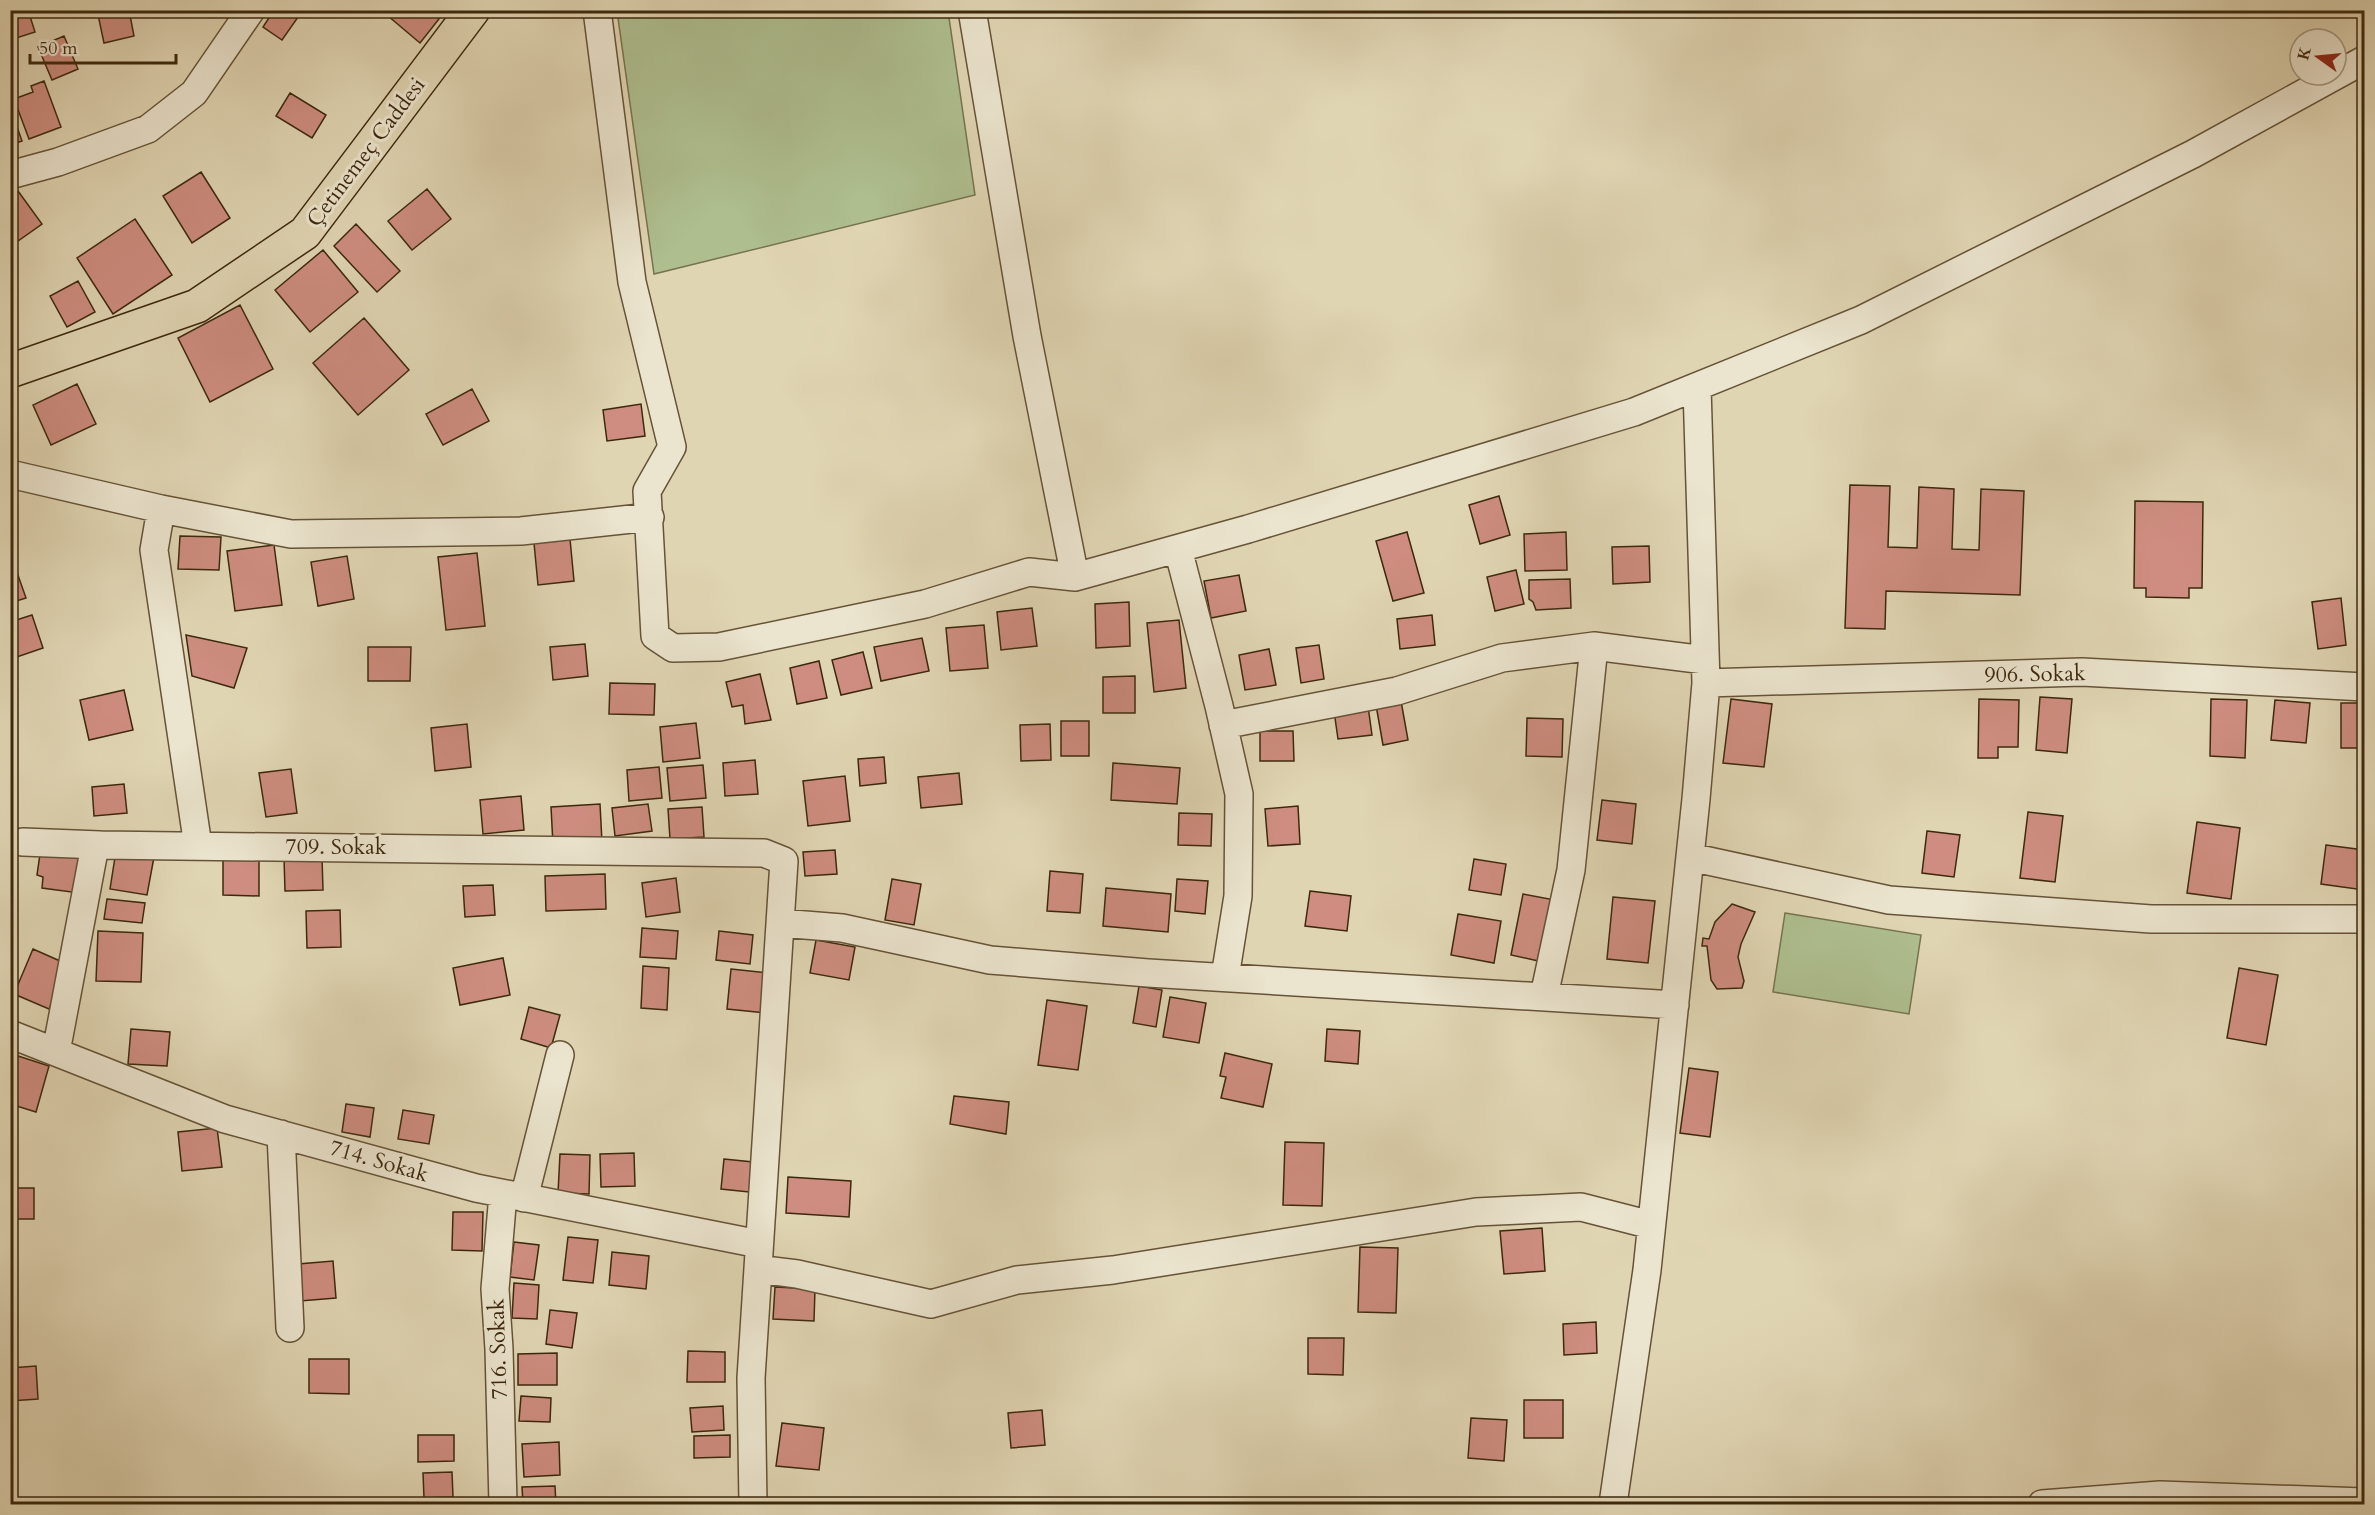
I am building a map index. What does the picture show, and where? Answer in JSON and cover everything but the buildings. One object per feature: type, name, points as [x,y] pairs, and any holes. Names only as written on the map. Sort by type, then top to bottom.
[{"type":"main road","name":"Çetinemeç Caddesi","points":[[10,371],[197,306],[305,233],[473,10]]},
{"type":"street","points":[[10,175],[58,162],[148,129],[194,93],[251,10]]},
{"type":"street","points":[[597,10],[632,282],[672,447],[647,491],[655,636],[673,648],[719,647],[925,603],[1029,572],[1076,578],[1634,412],[1861,320],[2193,154],[2364,60]]},
{"type":"street","points":[[972,10],[1028,336],[1076,578]]},
{"type":"street","points":[[1613,1504],[1652,1225],[1690,857],[1705,671],[1697,387]]},
{"type":"street","points":[[10,474],[161,509],[291,534],[521,531],[650,517]]},
{"type":"street","points":[[161,509],[154,550],[198,846]]},
{"type":"street","points":[[1178,549],[1239,794],[1238,896],[1225,977]]},
{"type":"street","points":[[1544,996],[1571,870],[1594,646]]},
{"type":"street","name":"906. Sokak","points":[[1223,725],[1397,691],[1502,658],[1594,646],[1705,671],[2082,672],[2364,687]]},
{"type":"street","name":"709. Sokak","points":[[23,842],[100,845],[764,853],[784,861],[780,923]]},
{"type":"street","points":[[56,1052],[94,851],[100,845]]},
{"type":"street","points":[[1690,857],[1889,900],[2151,919],[2364,919]]},
{"type":"street","points":[[753,1504],[751,1378],[780,923],[842,928],[990,960],[1675,1005]]},
{"type":"street","name":"714. Sokak","points":[[11,1037],[56,1052],[225,1119],[476,1188],[759,1257],[797,1274],[931,1304],[1017,1280],[1113,1270],[1476,1212],[1581,1207],[1652,1225]]},
{"type":"street","name":"716. Sokak","points":[[503,1504],[495,1289],[513,1196],[560,1055]]},
{"type":"street","points":[[281,1134],[290,1328]]},
{"type":"street","points":[[2042,1504],[2160,1495],[2364,1503]]},
{"type":"green space","points":[[617,11],[948,11],[975,195],[654,274]]},
{"type":"green space","points":[[1785,913],[1921,935],[1909,1014],[1773,992]]}]
